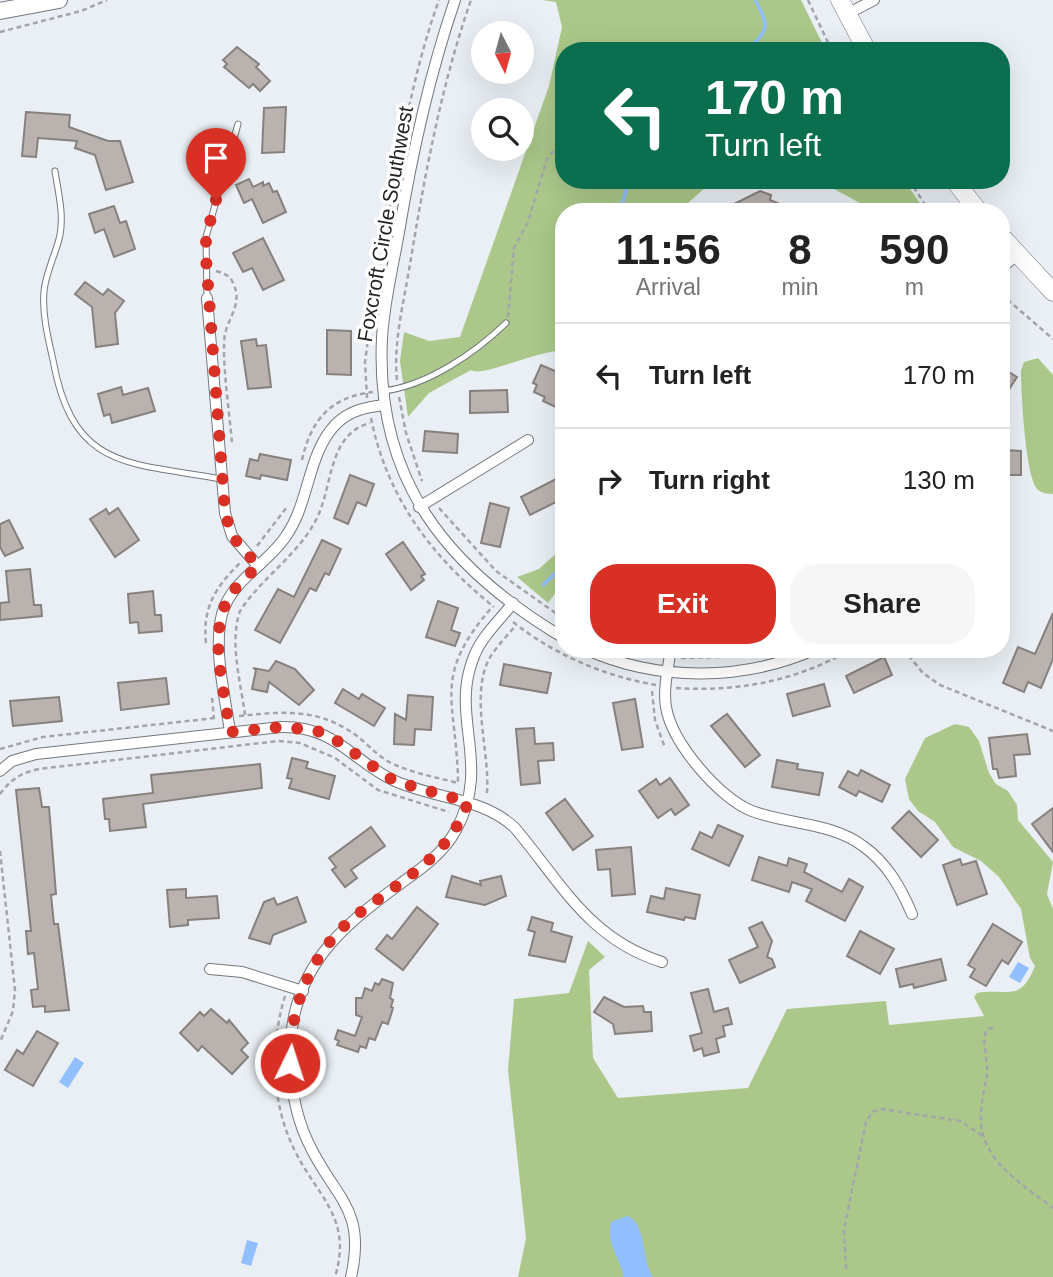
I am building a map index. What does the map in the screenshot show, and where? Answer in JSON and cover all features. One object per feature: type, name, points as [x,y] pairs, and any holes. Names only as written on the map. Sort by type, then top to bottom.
[{"type":"main road","points":[[843,7],[862,42]]},
{"type":"main road","points":[[961,189],[972,203]]},
{"type":"main road","points":[[1010,246],[1053,292]]},
{"type":"street","points":[[0,10],[59,0]]},
{"type":"street","name":"Foxcroft Circle Southwest","points":[[455,0],[432,71],[406,190],[384,320],[385,405],[400,467],[419,507],[452,552],[513,603],[555,632]]},
{"type":"street","points":[[843,7],[874,0]]},
{"type":"street","points":[[1010,261],[1017,254]]},
{"type":"street","points":[[208,299],[221,479],[232,536],[258,566]]},
{"type":"street","points":[[230,732],[220,648],[220,623],[229,596],[278,547],[294,524],[327,435],[349,414],[385,405]]},
{"type":"street","points":[[419,507],[528,440]]},
{"type":"street","points":[[351,1277],[356,1240],[353,1217],[307,1141],[293,1087],[291,1040],[303,991],[317,960],[341,929],[437,855],[456,830],[468,802],[473,770],[466,707],[469,669],[482,642],[513,603]]},
{"type":"street","points":[[607,658],[667,672],[707,674],[751,670],[792,658]]},
{"type":"street","points":[[669,658],[665,698],[671,725],[682,744],[718,787],[753,811],[831,830],[863,846],[896,880],[912,914]]},
{"type":"street","points":[[0,771],[12,761],[36,754],[288,727],[315,730],[333,738],[394,781],[468,802],[505,819],[578,908],[612,940],[630,951],[662,962]]},
{"type":"street","points":[[210,969],[242,972],[303,991]]},
{"type":"lane","points":[[208,299],[206,271],[209,225],[237,124]]},
{"type":"lane","points":[[55,171],[60,233],[45,279],[43,300],[56,381],[68,412],[84,436],[103,453],[118,460],[149,468],[221,479]]},
{"type":"lane","points":[[383,391],[409,387],[491,338],[506,323]]},
{"type":"path","points":[[0,32],[81,12],[107,0]]},
{"type":"path","points":[[471,0],[445,83],[425,176],[397,347],[398,389],[413,457],[434,500],[460,534],[496,571],[555,614]]},
{"type":"path","points":[[808,0],[828,42]]},
{"type":"path","points":[[506,323],[511,305],[514,248],[528,222],[547,159],[555,150]]},
{"type":"path","points":[[206,271],[228,275],[234,283],[236,296],[236,309],[224,337],[232,446]]},
{"type":"path","points":[[1010,302],[1053,339]]},
{"type":"path","points":[[245,715],[235,624],[240,611],[309,533],[327,491],[344,438],[357,426],[371,422]]},
{"type":"path","points":[[250,538],[256,546]]},
{"type":"path","points":[[487,793],[488,763],[481,695],[484,673],[495,651],[517,625]]},
{"type":"path","points":[[910,658],[923,673],[940,685],[1053,731]]},
{"type":"path","points":[[0,749],[43,737],[214,719]]},
{"type":"path","points":[[0,794],[8,783],[22,773],[39,769],[278,741],[319,749],[378,790],[449,812]]},
{"type":"path","points":[[0,851],[15,990],[13,1011],[0,1042]]},
{"type":"path","points":[[983,1136],[981,1110],[987,1065],[985,1034],[993,1028]]},
{"type":"path","points":[[846,1269],[844,1229],[866,1122],[872,1112],[882,1109],[960,1121],[983,1136],[1003,1167],[1053,1208]]},
{"type":"green space","points":[[542,0],[801,0],[822,42],[559,42],[562,27],[556,2]]},
{"type":"green space","points":[[555,59],[555,189],[704,189],[688,203],[555,203],[555,352],[487,370],[471,370],[429,393],[408,417],[400,361],[404,332],[429,341],[460,337],[522,161],[534,161],[534,128],[549,86]]},
{"type":"green space","points":[[834,189],[910,189],[920,203],[860,203]]},
{"type":"green space","points":[[1038,358],[1053,375],[1053,494],[1038,490],[1034,483],[1025,434],[1021,371],[1024,362]]},
{"type":"green space","points":[[555,554],[555,594],[548,603],[517,577],[539,569]]},
{"type":"green space","points":[[955,724],[969,727],[979,741],[989,773],[996,784],[1008,791],[1017,805],[1018,820],[1053,862],[1047,894],[1053,909],[1053,1277],[518,1277],[526,1238],[508,1070],[514,999],[569,993],[588,941],[605,957],[589,970],[593,1058],[618,1098],[748,1088],[787,1009],[886,1001],[889,1025],[984,1016],[974,997],[977,993],[1012,992],[1030,978],[1035,966],[1030,958],[1021,909],[999,877],[981,861],[953,847],[935,822],[918,811],[909,799],[905,779],[925,738]]},
{"type":"water","points":[[1018,962],[1029,968],[1020,983],[1009,977]]},
{"type":"water","points":[[75,1057],[84,1063],[68,1088],[59,1082]]},
{"type":"water","points":[[627,1216],[638,1226],[653,1277],[624,1277],[610,1230],[611,1222]]},
{"type":"water","points":[[247,1240],[258,1243],[251,1266],[241,1263]]},
{"type":"building","points":[[237,47],[259,64],[256,67],[270,81],[260,91],[253,84],[249,88],[224,67],[227,64],[223,60]]},
{"type":"building","points":[[286,107],[284,152],[262,153],[264,108]]},
{"type":"building","points":[[26,112],[70,115],[69,127],[108,141],[120,141],[133,182],[106,190],[95,155],[75,148],[77,141],[38,138],[36,157],[22,156]]},
{"type":"building","points":[[249,179],[253,187],[263,182],[263,186],[269,183],[273,192],[277,191],[286,212],[263,223],[252,199],[244,203],[236,185]]},
{"type":"building","points":[[760,191],[771,195],[770,200],[777,203],[736,203]]},
{"type":"building","points":[[114,206],[120,223],[126,221],[135,249],[114,257],[104,229],[95,233],[89,214]]},
{"type":"building","points":[[263,238],[284,280],[263,290],[252,268],[243,272],[233,253]]},
{"type":"building","points":[[85,282],[103,295],[108,289],[124,301],[115,313],[118,344],[96,347],[92,307],[75,294]]},
{"type":"building","points":[[327,330],[351,331],[351,375],[327,374]]},
{"type":"building","points":[[256,339],[257,346],[266,345],[271,387],[248,389],[241,341]]},
{"type":"building","points":[[541,365],[555,371],[555,407],[543,401],[545,397],[534,392],[537,385],[533,383]]},
{"type":"building","points":[[1010,373],[1017,377],[1010,388]]},
{"type":"building","points":[[121,387],[123,395],[148,388],[155,411],[112,423],[110,414],[104,416],[98,394]]},
{"type":"building","points":[[507,390],[508,412],[470,413],[470,391]]},
{"type":"building","points":[[425,431],[458,434],[457,453],[423,451]]},
{"type":"building","points":[[1010,450],[1021,451],[1021,475],[1010,475]]},
{"type":"building","points":[[260,454],[291,460],[287,480],[261,475],[260,479],[246,476],[250,459],[258,461]]},
{"type":"building","points":[[350,475],[374,484],[366,506],[357,502],[348,524],[334,518]]},
{"type":"building","points":[[555,480],[555,502],[530,515],[521,497]]},
{"type":"building","points":[[490,503],[509,508],[500,547],[481,543]]},
{"type":"building","points":[[118,508],[139,540],[115,557],[90,519],[106,509],[109,514]]},
{"type":"building","points":[[9,520],[23,548],[5,556],[0,547],[0,524]]},
{"type":"building","points":[[322,540],[341,549],[329,575],[325,573],[316,591],[310,588],[280,643],[255,630],[278,589],[294,597]]},
{"type":"building","points":[[403,542],[425,574],[421,576],[424,580],[411,590],[386,554]]},
{"type":"building","points":[[30,569],[34,605],[41,605],[42,616],[0,620],[0,603],[9,602],[6,571]]},
{"type":"building","points":[[153,591],[155,615],[161,615],[162,631],[139,633],[138,622],[130,623],[128,594]]},
{"type":"building","points":[[438,601],[458,608],[451,630],[460,633],[455,646],[426,637]]},
{"type":"building","points":[[1053,613],[1053,659],[1041,688],[1028,682],[1024,692],[1003,683],[1018,647],[1035,654]]},
{"type":"building","points":[[882,658],[884,658],[892,675],[854,693],[846,676]]},
{"type":"building","points":[[276,661],[295,669],[314,690],[299,705],[269,682],[267,692],[252,689],[256,670],[253,668],[269,671]]},
{"type":"building","points":[[504,664],[551,673],[547,693],[500,685]]},
{"type":"building","points":[[166,678],[169,704],[121,710],[118,683]]},
{"type":"building","points":[[824,684],[830,706],[793,716],[787,694]]},
{"type":"building","points":[[343,689],[359,699],[362,694],[385,708],[374,726],[335,703]]},
{"type":"building","points":[[408,695],[433,697],[431,730],[415,729],[414,745],[394,744],[395,714],[406,720]]},
{"type":"building","points":[[59,697],[62,721],[13,726],[10,701]]},
{"type":"building","points":[[635,699],[643,747],[622,750],[613,703]]},
{"type":"building","points":[[727,714],[760,755],[745,767],[711,726]]},
{"type":"building","points":[[534,728],[535,744],[553,743],[554,760],[538,761],[540,783],[521,785],[516,729]]},
{"type":"building","points":[[1027,734],[1030,754],[1014,755],[1016,776],[999,778],[997,769],[993,769],[989,738]]},
{"type":"building","points":[[292,758],[308,762],[306,768],[335,776],[329,799],[289,788],[292,779],[287,778]]},
{"type":"building","points":[[777,760],[798,764],[797,769],[823,773],[819,795],[772,787]]},
{"type":"building","points":[[260,764],[262,788],[143,804],[146,827],[110,831],[109,819],[105,819],[103,799],[153,793],[151,775]]},
{"type":"building","points":[[861,770],[890,785],[882,802],[859,791],[856,796],[839,787],[848,771],[858,776]]},
{"type":"building","points":[[670,778],[689,805],[675,815],[671,809],[658,818],[639,791],[656,779],[660,785]]},
{"type":"building","points":[[39,788],[42,807],[49,807],[56,894],[51,895],[54,924],[58,924],[69,1010],[45,1012],[45,1006],[33,1007],[31,990],[38,989],[34,953],[28,954],[26,931],[31,931],[16,790]]},
{"type":"building","points":[[565,799],[593,836],[573,850],[546,813]]},
{"type":"building","points":[[1053,808],[1053,852],[1032,824]]},
{"type":"building","points":[[909,811],[938,840],[921,857],[892,828]]},
{"type":"building","points":[[718,825],[743,836],[729,866],[692,849],[700,832],[712,838]]},
{"type":"building","points":[[371,827],[385,846],[351,870],[357,878],[345,887],[332,870],[336,867],[329,858]]},
{"type":"building","points":[[631,847],[635,894],[612,896],[610,869],[598,870],[596,850]]},
{"type":"building","points":[[759,857],[787,866],[789,858],[807,864],[804,872],[842,892],[849,879],[863,887],[845,921],[806,901],[812,889],[792,882],[789,892],[752,880]]},
{"type":"building","points":[[960,859],[962,865],[976,861],[987,894],[957,905],[943,865]]},
{"type":"building","points":[[452,876],[481,885],[480,881],[501,876],[506,896],[485,905],[446,897]]},
{"type":"building","points":[[666,888],[700,895],[695,919],[685,917],[684,920],[647,912],[651,896],[664,899]]},
{"type":"building","points":[[186,889],[186,898],[217,896],[219,918],[188,920],[188,925],[170,927],[167,890]]},
{"type":"building","points":[[297,897],[306,922],[273,935],[270,944],[249,938],[264,902],[274,898],[277,905]]},
{"type":"building","points":[[417,907],[438,924],[403,970],[376,949],[387,935],[392,939]]},
{"type":"building","points":[[532,917],[553,923],[551,931],[572,937],[565,962],[529,955],[535,932],[528,930]]},
{"type":"building","points":[[762,922],[772,941],[767,957],[772,959],[775,967],[740,983],[729,960],[758,947],[749,928]]},
{"type":"building","points":[[993,924],[1022,942],[1008,964],[1002,960],[986,986],[970,977],[975,969],[968,965]]},
{"type":"building","points":[[860,931],[894,949],[880,974],[847,956]]},
{"type":"building","points":[[941,959],[946,980],[914,988],[913,984],[900,987],[896,969]]},
{"type":"building","points":[[382,979],[393,983],[390,998],[393,1000],[393,1008],[388,1024],[382,1022],[375,1040],[369,1038],[366,1048],[360,1046],[358,1052],[337,1045],[339,1041],[335,1039],[338,1030],[355,1036],[362,1017],[356,1015],[356,998],[362,998],[365,988],[372,991],[375,983],[379,985]]},
{"type":"building","points":[[708,989],[714,1012],[728,1008],[732,1024],[723,1026],[725,1036],[716,1039],[719,1052],[704,1056],[702,1048],[694,1051],[690,1036],[702,1033],[691,993]]},
{"type":"building","points":[[604,997],[624,1007],[643,1006],[644,1012],[651,1012],[652,1031],[615,1034],[613,1024],[594,1012]]},
{"type":"building","points":[[211,1009],[227,1023],[229,1020],[248,1043],[241,1050],[248,1057],[232,1074],[202,1046],[198,1051],[180,1033],[200,1012],[204,1016]]},
{"type":"building","points":[[37,1031],[58,1043],[33,1086],[5,1070],[17,1050],[23,1054]]},
{"type":"waterway","points":[[755,0],[765,28],[755,42]]},
{"type":"waterway","points":[[623,203],[626,189]]},
{"type":"waterway","points":[[543,585],[555,574]]},
{"type":"route","points":[[216,200],[206,237],[206,258],[225,513],[232,536],[246,556],[258,566],[229,596],[220,623],[220,648],[230,732],[301,727],[322,732],[394,781],[468,802],[456,830],[444,848],[422,868],[341,929],[317,960],[298,1007],[291,1040],[290,1063]]}]
